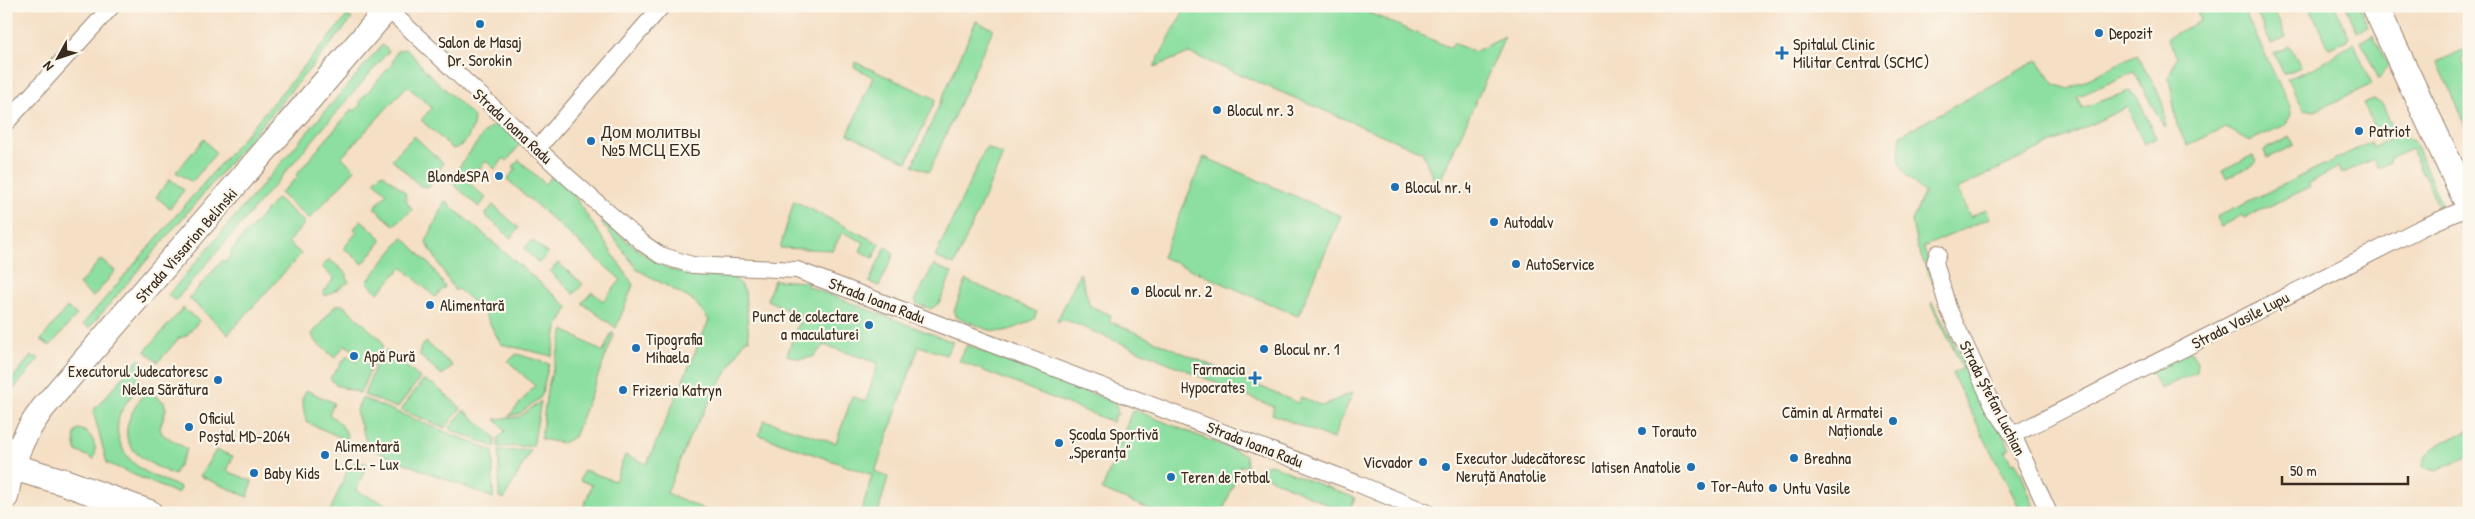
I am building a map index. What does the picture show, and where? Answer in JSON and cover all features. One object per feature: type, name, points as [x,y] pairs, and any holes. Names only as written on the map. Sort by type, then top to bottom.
[{"type":"main road","name":"Strada Vasile Lupu","points":[[2375,6],[2469,206]]},
{"type":"main road","name":"Strada Vissarion Belinski","points":[[6,497],[9,466],[22,439],[43,408],[389,8]]},
{"type":"main road","points":[[9,466],[64,482],[149,513]]},
{"type":"street","points":[[537,149],[662,6]]},
{"type":"street","name":"Strada Ioana Radu","points":[[389,8],[537,149],[644,244],[674,261],[692,265],[797,270],[1356,483],[1428,513]]},
{"type":"street","points":[[6,123],[103,9]]},
{"type":"street","name":"Strada Vasile Lupu","points":[[2013,436],[2421,228],[2469,206]]},
{"type":"street","name":"Strada Ștefan Luchian","points":[[1938,253],[1935,262],[1948,308],[1995,410],[2013,436],[2049,513]]},
{"type":"green space","points":[[1186,6],[1353,6],[1451,48],[1453,43],[1474,52],[1505,37],[1437,187],[1422,152],[1189,53],[1154,67]]},
{"type":"green space","points":[[2195,6],[2242,6],[2290,107],[2291,115],[2285,125],[2249,141],[2225,127],[2187,146],[2177,125],[2169,77],[2177,56],[2167,38],[2201,21]]},
{"type":"green space","points":[[2266,6],[2272,6],[2286,37],[2271,44],[2256,11]]},
{"type":"green space","points":[[2309,6],[2335,6],[2349,36],[2347,41],[2329,48]]},
{"type":"green space","points":[[2346,6],[2359,6],[2368,27],[2357,32]]},
{"type":"green space","points":[[348,15],[352,19],[89,328],[83,324]]},
{"type":"green space","points":[[976,21],[993,29],[929,172],[913,165]]},
{"type":"green space","points":[[2373,35],[2388,65],[2379,79],[2361,41]]},
{"type":"green space","points":[[2354,43],[2372,84],[2315,111],[2304,109],[2287,79],[2314,68]]},
{"type":"green space","points":[[382,45],[389,51],[175,301],[168,295]]},
{"type":"green space","points":[[2290,46],[2301,67],[2284,74],[2274,53]]},
{"type":"green space","points":[[407,49],[424,69],[474,117],[473,127],[468,137],[462,145],[453,149],[421,120],[432,108],[407,86],[342,157],[355,170],[309,219],[280,193],[298,177],[296,175],[352,109],[355,111],[361,104],[359,102],[392,64],[397,51]]},
{"type":"green space","points":[[2463,50],[2466,58],[2462,60],[2469,75],[2469,132],[2437,62]]},
{"type":"green space","points":[[2137,54],[2161,99],[2165,118],[2164,127],[2134,72],[2077,97],[2082,108],[2129,91],[2138,98],[2156,138],[2144,144],[2127,107],[1957,189],[1970,217],[1986,209],[1990,218],[1923,247],[1935,278],[1936,290],[1917,247],[1912,221],[1924,193],[1905,174],[1902,168],[1899,155],[1901,135],[2038,60],[2054,84],[2069,89]]},
{"type":"green space","points":[[855,62],[936,99],[907,162],[848,134],[873,77],[854,67]]},
{"type":"green space","points":[[2374,99],[2383,105],[2394,131],[2379,138],[2363,103]]},
{"type":"green space","points":[[495,124],[500,125],[520,144],[507,161],[504,158],[495,169],[486,161],[468,182],[486,198],[479,207],[451,182],[451,178],[484,133]]},
{"type":"green space","points":[[2397,135],[2403,135],[2414,142],[2442,205],[2439,207],[2411,149],[2389,159],[2389,162],[2378,168],[2374,159],[2341,174],[2338,167],[2308,184],[2310,187],[2244,218],[2242,215],[2221,227],[2216,217],[2371,142],[2373,147]]},
{"type":"green space","points":[[414,136],[443,163],[429,187],[420,186],[392,159]]},
{"type":"green space","points":[[2290,137],[2294,145],[2267,158],[2264,150]]},
{"type":"green space","points":[[204,139],[216,153],[192,182],[176,172]]},
{"type":"green space","points":[[986,147],[1003,155],[954,265],[935,257]]},
{"type":"green space","points":[[2253,155],[2256,163],[2226,178],[2222,170]]},
{"type":"green space","points":[[1204,157],[1341,216],[1298,316],[1162,257]]},
{"type":"green space","points":[[519,160],[545,184],[553,175],[570,190],[633,285],[616,328],[582,303],[592,292],[603,301],[621,280],[507,179],[516,169],[513,167]]},
{"type":"green space","points":[[382,173],[405,192],[406,200],[412,210],[394,225],[374,208],[387,193],[374,181]]},
{"type":"green space","points":[[170,179],[184,190],[170,208],[156,197]]},
{"type":"green space","points":[[277,198],[305,223],[288,242],[301,254],[228,334],[189,298],[223,260],[225,262],[232,254],[230,252]]},
{"type":"green space","points":[[445,201],[568,307],[557,328],[552,356],[501,344],[482,309],[458,289],[455,291],[426,242]]},
{"type":"green space","points":[[794,201],[880,244],[873,258],[860,251],[864,242],[842,232],[833,250],[780,248]]},
{"type":"green space","points":[[493,205],[519,228],[511,238],[485,215]]},
{"type":"green space","points":[[361,220],[380,237],[381,241],[363,264],[344,248],[357,232],[354,229]]},
{"type":"green space","points":[[603,221],[636,248],[663,266],[687,274],[734,277],[745,291],[749,340],[745,340],[690,436],[667,493],[713,513],[581,513],[592,485],[580,480],[584,470],[615,481],[625,455],[647,464],[709,320],[694,301],[638,270],[602,223]]},
{"type":"green space","points":[[403,237],[432,267],[445,287],[435,297],[402,267],[378,293],[367,282]]},
{"type":"green space","points":[[532,240],[548,254],[539,263],[524,249]]},
{"type":"green space","points":[[886,246],[894,254],[879,286],[869,282]]},
{"type":"green space","points":[[101,259],[115,271],[93,297],[79,285]]},
{"type":"green space","points":[[329,259],[348,275],[346,277],[349,282],[326,296],[323,292],[334,279],[322,267]]},
{"type":"green space","points":[[558,263],[583,284],[574,294],[550,272]]},
{"type":"green space","points":[[934,265],[952,273],[940,302],[931,309],[917,304],[915,299]]},
{"type":"green space","points":[[1080,273],[1090,306],[1111,315],[1109,321],[1298,403],[1301,397],[1322,406],[1353,392],[1333,439],[1272,414],[1274,407],[1066,320],[1057,321]]},
{"type":"green space","points":[[774,280],[808,282],[807,286],[953,342],[946,355],[919,346],[875,472],[888,477],[878,513],[861,513],[872,475],[759,435],[764,420],[836,443],[852,397],[866,401],[878,363],[824,345],[813,357],[800,359],[787,355],[801,316],[767,300]]},
{"type":"green space","points":[[966,280],[1037,312],[1034,319],[1011,329],[994,331],[955,316],[954,311]]},
{"type":"green space","points":[[1932,302],[2010,448],[2005,451],[2011,463],[2015,462],[2020,470],[2035,510],[2033,513],[2022,513],[1952,374],[1963,368],[1931,304]]},
{"type":"green space","points":[[336,305],[343,305],[381,340],[383,346],[360,393],[336,385],[330,378],[347,356],[357,361],[360,358],[358,353],[345,345],[335,358],[315,341],[312,334]]},
{"type":"green space","points":[[67,307],[77,315],[50,346],[41,340]]},
{"type":"green space","points":[[183,308],[199,321],[186,336],[179,338],[158,362],[145,351]]},
{"type":"green space","points":[[564,330],[603,352],[612,332],[614,335],[574,437],[562,443],[541,439],[547,390]]},
{"type":"green space","points":[[426,342],[453,366],[442,375],[420,356],[420,349]]},
{"type":"green space","points":[[967,345],[1116,403],[1118,415],[1115,414],[1113,422],[959,361]]},
{"type":"green space","points":[[386,350],[420,378],[397,408],[364,395],[378,359]]},
{"type":"green space","points":[[2191,351],[2197,362],[2196,372],[2160,389],[2150,370]]},
{"type":"green space","points":[[517,354],[549,364],[541,397],[519,414],[509,416],[535,386],[508,361]]},
{"type":"green space","points":[[31,356],[34,358],[36,356],[39,359],[6,398],[6,386]]},
{"type":"green space","points":[[139,359],[148,367],[136,378],[141,383],[120,414],[118,435],[121,446],[126,455],[141,469],[180,487],[178,494],[107,463],[93,411]]},
{"type":"green space","points":[[423,380],[434,385],[461,408],[445,428],[401,410]]},
{"type":"green space","points":[[147,389],[164,402],[166,409],[160,428],[162,434],[187,449],[174,475],[143,459],[128,441],[129,419]]},
{"type":"green space","points":[[306,390],[334,403],[329,414],[345,430],[347,442],[306,422],[302,399]]},
{"type":"green space","points":[[362,398],[493,451],[493,498],[368,447],[356,411]]},
{"type":"green space","points":[[541,401],[533,446],[498,447],[498,438],[505,431],[495,419],[519,417]]},
{"type":"green space","points":[[464,410],[495,437],[495,447],[449,429]]},
{"type":"green space","name":"Teren de Fotbal","points":[[1132,411],[1137,411],[1246,455],[1247,467],[1241,465],[1222,513],[1159,513],[1102,490]]},
{"type":"green space","points":[[78,429],[83,430],[93,440],[95,449],[94,459],[76,451],[74,436]]},
{"type":"green space","points":[[2469,430],[2469,456],[2436,471],[2425,468],[2422,463],[2430,452]]},
{"type":"green space","points":[[216,450],[233,456],[227,471],[252,481],[248,497],[200,476]]},
{"type":"green space","points":[[531,450],[504,499],[499,497],[499,451]]},
{"type":"green space","points":[[356,461],[367,464],[356,491],[407,513],[329,513],[350,465]]},
{"type":"green space","points":[[1271,464],[1355,498],[1348,512],[1336,506],[1335,508],[1259,473],[1262,466]]},
{"type":"place","name":"Salon de Masaj Dr. Sorokin","points":[[480,24]]},
{"type":"place","name":"Depozit","points":[[2099,33]]},
{"type":"place","name":"Spitalul Clinic Militar Central (SCMC)","points":[[1782,53]]},
{"type":"place","name":"Blocul nr. 3","points":[[1217,110]]},
{"type":"place","name":"Patriot","points":[[2359,131]]},
{"type":"place","name":"Дом молитвы №5 МСЦ ЕХБ","points":[[591,141]]},
{"type":"place","name":"BlondeSPA","points":[[499,176]]},
{"type":"place","name":"Blocul nr. 4","points":[[1395,187]]},
{"type":"place","name":"Autodalv","points":[[1494,222]]},
{"type":"place","name":"AutoService","points":[[1516,264]]},
{"type":"place","name":"Blocul nr. 2","points":[[1135,291]]},
{"type":"place","name":"Alimentară","points":[[430,305]]},
{"type":"place","name":"Punct de colectare a maculaturei","points":[[869,325]]},
{"type":"place","name":"Tipografia Mihaela","points":[[636,348]]},
{"type":"place","name":"Blocul nr. 1","points":[[1264,349]]},
{"type":"place","name":"Apă Pură","points":[[354,356]]},
{"type":"place","name":"Farmacia Hypocrates","points":[[1255,378]]},
{"type":"place","name":"Executorul Judecatoresc Nelea Sărătura","points":[[218,380]]},
{"type":"place","name":"Frizeria Katryn","points":[[623,390]]},
{"type":"place","name":"Cămin al Armatei Naționale","points":[[1893,421]]},
{"type":"place","name":"Oficiul Poștal MD-2064","points":[[189,427]]},
{"type":"place","name":"Torauto","points":[[1642,431]]},
{"type":"place","name":"Școala Sportivă „Speranța”","points":[[1059,443]]},
{"type":"place","name":"Alimentară L.C.L. - Lux","points":[[325,455]]},
{"type":"place","name":"Breahna","points":[[1794,458]]},
{"type":"place","name":"Vicvador","points":[[1423,462]]},
{"type":"place","name":"Executor Judecătoresc Neruță Anatolie","points":[[1446,467]]},
{"type":"place","name":"Iatisen Anatolie","points":[[1691,467]]},
{"type":"place","name":"Baby Kids","points":[[254,473]]},
{"type":"place","name":"Teren de Fotbal","points":[[1171,477]]},
{"type":"place","name":"Tor-Auto","points":[[1701,486]]},
{"type":"place","name":"Untu Vasile","points":[[1773,488]]}]
